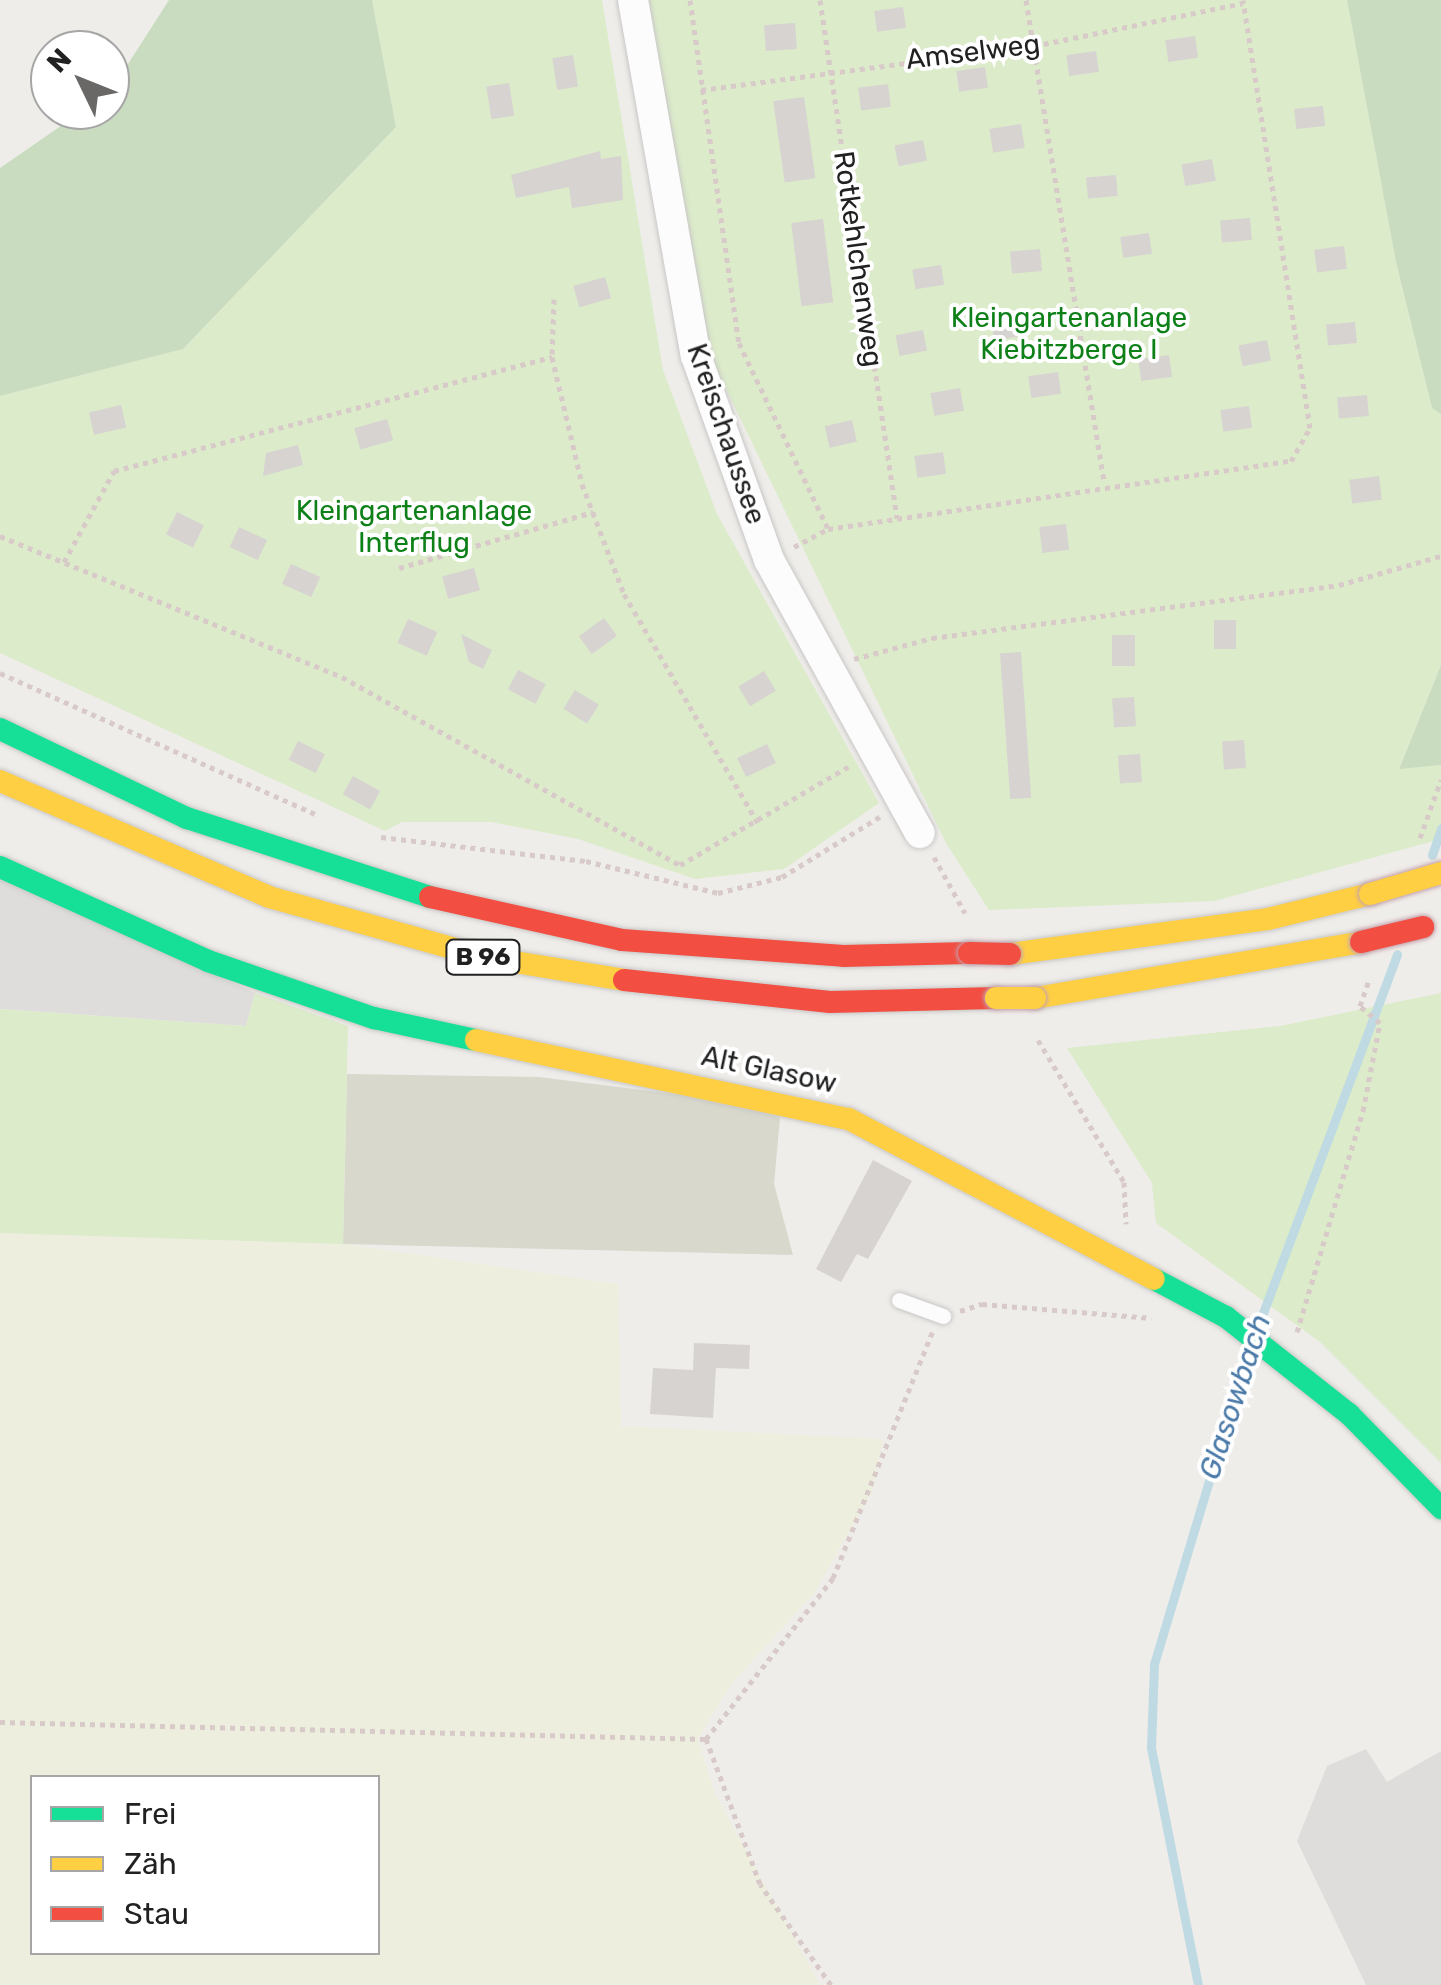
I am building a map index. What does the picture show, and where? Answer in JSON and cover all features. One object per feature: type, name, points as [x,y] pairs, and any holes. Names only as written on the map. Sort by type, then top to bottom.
[{"type":"main road","name":"B 96","points":[[0,729],[187,818],[440,900],[622,940],[843,956],[1010,954],[1268,919],[1441,874]]},
{"type":"main road","name":"B 96","points":[[0,781],[270,898],[484,957],[755,996],[1035,998],[1361,942],[1432,924]]},
{"type":"main road","name":"Alt Glasow","points":[[0,866],[208,961],[374,1018],[615,1073],[816,1105],[1226,1318],[1282,1358],[1441,1508]]},
{"type":"street","name":"Kreischaussee","points":[[633,0],[696,356],[769,560],[920,833]]},
{"type":"lane","points":[[899,1300],[943,1316]]},
{"type":"path","points":[[690,0],[739,343],[828,529]]},
{"type":"path","name":"Rotkehlchenweg","points":[[820,0],[896,518]]},
{"type":"path","points":[[1026,0],[1104,483]]},
{"type":"path","points":[[799,545],[828,529],[1104,483],[1291,461],[1310,428],[1243,2]]},
{"type":"path","name":"Amselweg","points":[[701,90],[1034,46],[1243,2]]},
{"type":"path","points":[[554,299],[552,357],[593,512],[624,594],[758,823]]},
{"type":"path","points":[[64,562],[114,472],[552,357]]},
{"type":"path","points":[[399,568],[593,512]]},
{"type":"path","points":[[0,536],[342,677],[680,865],[847,768]]},
{"type":"path","points":[[854,659],[932,638],[1340,584],[1441,556]]},
{"type":"path","points":[[0,673],[325,818]]},
{"type":"path","points":[[1416,850],[1441,780]]},
{"type":"path","points":[[361,834],[586,860],[718,892],[782,877],[905,802]]},
{"type":"path","points":[[1282,1358],[1302,1322],[1363,1111],[1380,1023],[1360,1006],[1372,971]]},
{"type":"path","points":[[706,1739],[833,1578],[943,1316],[982,1304],[1144,1322],[1184,1294]]},
{"type":"path","points":[[0,1722],[706,1739]]},
{"type":"path","points":[[706,1739],[760,1884],[831,1985]]},
{"type":"shaded area","points":[[0,880],[255,993],[246,1026],[0,1009]]},
{"type":"shaded area","points":[[347,1074],[539,1077],[753,1104],[780,1118],[774,1184],[793,1255],[343,1244]]},
{"type":"shaded area","points":[[1366,1749],[1387,1782],[1441,1751],[1441,1985],[1366,1985],[1297,1841],[1327,1766]]},
{"type":"green space","points":[[169,0],[372,0],[396,127],[183,349],[0,396],[0,168],[55,130],[130,130],[130,61]]},
{"type":"green space","name":"Kleingartenanlage Interflug","points":[[372,0],[602,0],[663,370],[717,514],[879,803],[784,869],[695,879],[578,839],[491,822],[402,822],[385,831],[0,653],[0,396],[183,349],[396,127]]},
{"type":"green space","name":"Kleingartenanlage Kiebitzberge I","points":[[649,0],[1347,0],[1396,262],[1432,408],[1441,414],[1441,665],[1399,768],[1441,765],[1441,839],[1215,901],[989,910],[946,843],[707,350]]},
{"type":"green space","points":[[1347,0],[1441,0],[1441,414],[1432,408],[1396,262]]},
{"type":"green space","points":[[1441,665],[1441,765],[1399,769]]},
{"type":"green space","points":[[255,993],[348,1026],[343,1244],[0,1233],[0,1009],[246,1026]]},
{"type":"green space","points":[[1441,993],[1441,1463],[1320,1342],[1156,1223],[1152,1183],[1067,1048],[1280,1026]]},
{"type":"green space","points":[[0,1233],[343,1244],[618,1284],[621,1426],[883,1439],[872,1492],[814,1593],[730,1686],[698,1739],[715,1794],[820,1985],[0,1985]]},
{"type":"building","points":[[903,7],[906,28],[877,32],[874,11]]},
{"type":"building","points":[[795,23],[797,49],[766,51],[764,25]]},
{"type":"building","points":[[1195,36],[1198,58],[1168,62],[1165,40]]},
{"type":"building","points":[[1096,51],[1099,72],[1069,76],[1066,55]]},
{"type":"building","points":[[573,55],[578,87],[557,90],[552,58]]},
{"type":"building","points":[[985,67],[988,88],[959,92],[956,71]]},
{"type":"building","points":[[509,83],[514,116],[491,119],[486,87]]},
{"type":"building","points":[[888,84],[891,107],[861,110],[858,88]]},
{"type":"building","points":[[804,97],[815,178],[785,183],[773,101]]},
{"type":"building","points":[[1323,106],[1325,126],[1296,129],[1294,109]]},
{"type":"building","points":[[1021,124],[1025,148],[993,153],[989,129]]},
{"type":"building","points":[[923,140],[927,161],[899,166],[895,146]]},
{"type":"building","points":[[600,151],[601,159],[621,156],[623,200],[572,208],[569,187],[516,198],[511,175]]},
{"type":"building","points":[[1212,159],[1216,181],[1185,186],[1181,164]]},
{"type":"building","points":[[1116,175],[1118,196],[1088,199],[1086,178]]},
{"type":"building","points":[[1250,218],[1252,240],[1222,243],[1220,221]]},
{"type":"building","points":[[823,219],[833,302],[801,306],[791,223]]},
{"type":"building","points":[[1149,233],[1152,254],[1123,258],[1120,237]]},
{"type":"building","points":[[1344,246],[1347,269],[1317,272],[1314,250]]},
{"type":"building","points":[[1040,249],[1042,271],[1012,274],[1010,252]]},
{"type":"building","points":[[941,265],[944,285],[915,289],[912,270]]},
{"type":"building","points":[[605,277],[611,298],[579,307],[573,286]]},
{"type":"building","points":[[1021,315],[1024,336],[994,340],[991,319]]},
{"type":"building","points":[[1355,322],[1357,343],[1328,345],[1326,325]]},
{"type":"building","points":[[923,330],[927,351],[900,356],[896,335]]},
{"type":"building","points":[[1267,340],[1271,361],[1243,366],[1239,346]]},
{"type":"building","points":[[1169,355],[1172,377],[1141,381],[1138,359]]},
{"type":"building","points":[[1058,372],[1061,394],[1031,398],[1028,376]]},
{"type":"building","points":[[960,388],[964,411],[934,416],[930,393]]},
{"type":"building","points":[[1367,395],[1369,416],[1339,419],[1337,398]]},
{"type":"building","points":[[121,405],[126,427],[94,435],[89,412]]},
{"type":"building","points":[[1249,406],[1252,428],[1223,432],[1220,410]]},
{"type":"building","points":[[387,419],[393,440],[360,450],[354,428]]},
{"type":"building","points":[[852,420],[857,441],[830,448],[825,426]]},
{"type":"building","points":[[298,445],[303,465],[263,476],[266,453]]},
{"type":"building","points":[[943,452],[946,474],[917,478],[914,456]]},
{"type":"building","points":[[1379,476],[1382,500],[1352,503],[1349,480]]},
{"type":"building","points":[[177,512],[204,525],[193,548],[166,534]]},
{"type":"building","points":[[1066,524],[1069,550],[1042,553],[1039,527]]},
{"type":"building","points":[[239,527],[267,540],[258,560],[230,547]]},
{"type":"building","points":[[291,564],[320,577],[311,597],[282,584]]},
{"type":"building","points":[[474,568],[480,590],[448,599],[442,577]]},
{"type":"building","points":[[604,618],[617,636],[592,654],[579,636]]},
{"type":"building","points":[[408,619],[437,632],[427,656],[397,643]]},
{"type":"building","points":[[1214,620],[1236,620],[1236,649],[1214,649]]},
{"type":"building","points":[[461,634],[492,650],[483,669],[469,662]]},
{"type":"building","points":[[1112,635],[1135,635],[1135,666],[1112,666]]},
{"type":"building","points":[[1021,652],[1031,798],[1010,799],[1000,653]]},
{"type":"building","points":[[518,670],[546,684],[536,704],[508,690]]},
{"type":"building","points":[[764,671],[776,691],[750,706],[738,686]]},
{"type":"building","points":[[575,690],[599,705],[587,723],[563,709]]},
{"type":"building","points":[[1134,697],[1136,726],[1114,727],[1112,699]]},
{"type":"building","points":[[1244,740],[1246,768],[1224,769],[1222,742]]},
{"type":"building","points":[[298,741],[325,754],[316,773],[289,760]]},
{"type":"building","points":[[767,744],[776,763],[746,777],[737,758]]},
{"type":"building","points":[[1140,754],[1142,782],[1120,783],[1118,756]]},
{"type":"building","points":[[353,776],[380,791],[370,809],[343,794]]},
{"type":"building","points":[[873,1160],[912,1181],[868,1259],[857,1254],[841,1282],[816,1269]]},
{"type":"building","points":[[694,1343],[750,1345],[749,1369],[716,1368],[713,1418],[650,1414],[653,1368],[693,1370]]},
{"type":"waterway","name":"Glasowbach","points":[[1432,855],[1441,829]]},
{"type":"waterway","name":"Glasowbach","points":[[1257,1329],[1397,954]]},
{"type":"waterway","name":"Glasowbach","points":[[1198,1985],[1151,1747],[1154,1664],[1249,1348]]},
{"type":"traffic: fast","points":[[0,729],[187,818],[430,897]]},
{"type":"traffic: fast","points":[[0,867],[208,961],[374,1018],[476,1040]]},
{"type":"traffic: fast","points":[[1154,1279],[1226,1317],[1349,1414],[1441,1508]]},
{"type":"traffic: slow","points":[[0,781],[269,897],[484,957],[624,980]]},
{"type":"traffic: slow","points":[[1370,894],[1441,873]]},
{"type":"traffic: slow","points":[[1010,954],[1268,919],[1370,894]]},
{"type":"traffic: slow","points":[[1035,998],[1361,942]]},
{"type":"traffic: slow","points":[[996,998],[1035,998]]},
{"type":"traffic: slow","points":[[476,1040],[849,1119],[1154,1279]]},
{"type":"traffic: jam","points":[[430,897],[622,940],[843,956],[969,953]]},
{"type":"traffic: jam","points":[[1361,942],[1423,927]]},
{"type":"traffic: jam","points":[[969,953],[1010,954]]},
{"type":"traffic: jam","points":[[624,980],[830,1002],[996,998]]}]
